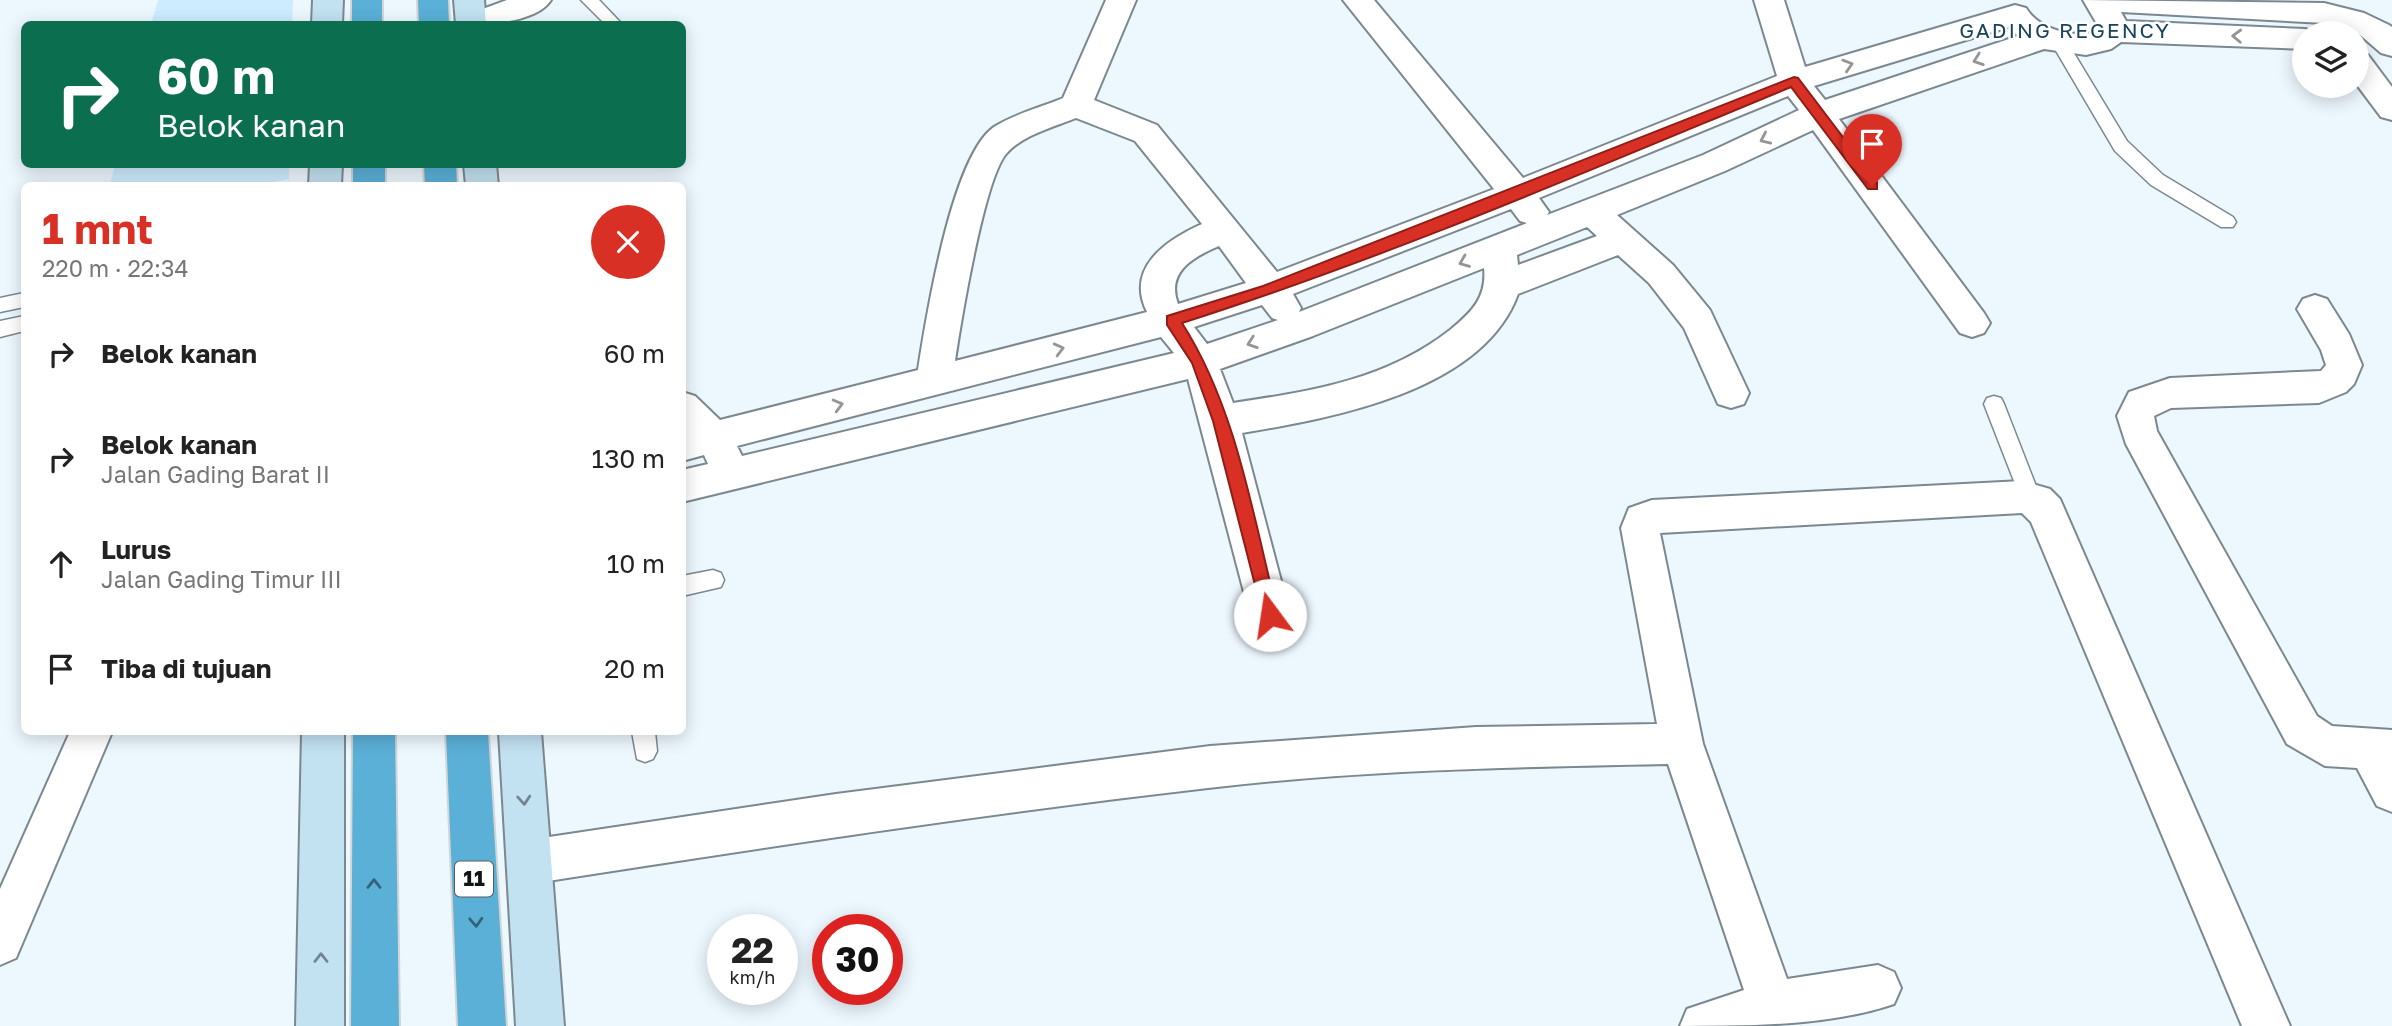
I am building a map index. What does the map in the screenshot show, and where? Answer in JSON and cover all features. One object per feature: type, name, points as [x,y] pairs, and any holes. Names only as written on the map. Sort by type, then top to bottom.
[{"type":"highway","points":[[367,0],[367,21]]},
{"type":"highway","points":[[433,0],[434,21]]},
{"type":"highway","points":[[374,735],[375,1026]]},
{"type":"highway","name":"11","points":[[467,735],[481,1026]]},
{"type":"main road","points":[[327,0],[327,21]]},
{"type":"main road","points":[[469,0],[471,21]]},
{"type":"main road","points":[[320,1026],[323,735]]},
{"type":"main road","points":[[520,735],[540,1026]]},
{"type":"street","points":[[479,21],[536,0]]},
{"type":"street","points":[[934,380],[945,309],[980,169],[994,146],[1006,135],[1076,105],[1121,0]]},
{"type":"street","points":[[1359,0],[1518,193],[1545,230]]},
{"type":"street","points":[[1769,0],[1794,81],[1972,323]]},
{"type":"street","points":[[699,441],[1172,320],[1268,290],[1518,193],[1794,81],[2014,8],[2026,28],[2051,41],[2092,45],[2104,39],[2110,31],[2109,16],[2097,0]]},
{"type":"street","points":[[2097,0],[2324,13],[2357,20],[2381,37]]},
{"type":"street","points":[[2110,31],[2292,38]]},
{"type":"street","points":[[686,485],[1198,362],[1301,326],[1714,163],[1817,115],[2051,41]]},
{"type":"street","points":[[2369,79],[2392,109]]},
{"type":"street","points":[[1076,105],[1146,133],[1225,229],[1268,290],[1301,326]]},
{"type":"street","points":[[1590,211],[1661,274],[1698,320],[1731,393]]},
{"type":"street","points":[[1225,229],[1187,245],[1171,258],[1160,274],[1157,288],[1161,307],[1198,362],[1220,421],[1270,615]]},
{"type":"street","points":[[1502,286],[1566,258],[1623,240]]},
{"type":"street","points":[[1220,421],[1361,396],[1413,376],[1448,354],[1484,321],[1502,286],[1499,248]]},
{"type":"street","points":[[2315,309],[2344,360],[2346,370],[2341,379],[2319,388],[2170,393],[2142,402],[2135,416],[2139,433],[2302,730],[2325,746],[2381,750],[2392,791]]},
{"type":"street","points":[[686,415],[699,441],[730,474]]},
{"type":"street","points":[[1773,1005],[1682,744],[1640,528],[1643,520],[1652,517],[2031,499],[2046,511],[2266,1026]]},
{"type":"street","points":[[0,942],[89,735]]},
{"type":"street","points":[[528,862],[836,815],[1210,767],[1476,747],[1682,744]]},
{"type":"street","points":[[1704,1026],[1773,1005],[1878,988]]},
{"type":"lane","points":[[589,0],[611,21]]},
{"type":"lane","points":[[2051,41],[2121,146],[2157,180],[2227,222]]},
{"type":"lane","points":[[0,305],[21,301]]},
{"type":"lane","points":[[0,329],[21,325]]},
{"type":"lane","points":[[1994,404],[2031,499]]},
{"type":"lane","points":[[686,585],[713,580]]},
{"type":"shaded area","points":[[158,0],[293,0],[292,21],[152,21]]},
{"type":"shaded area","points":[[114,168],[289,168],[289,179],[274,182],[111,182]]},
{"type":"district","name":"GADING REGENCY","points":[[2065,31]]},
{"type":"route","points":[[1270,615],[1220,421],[1198,362],[1172,320],[1268,290],[1518,193],[1794,81],[1872,186]]}]
